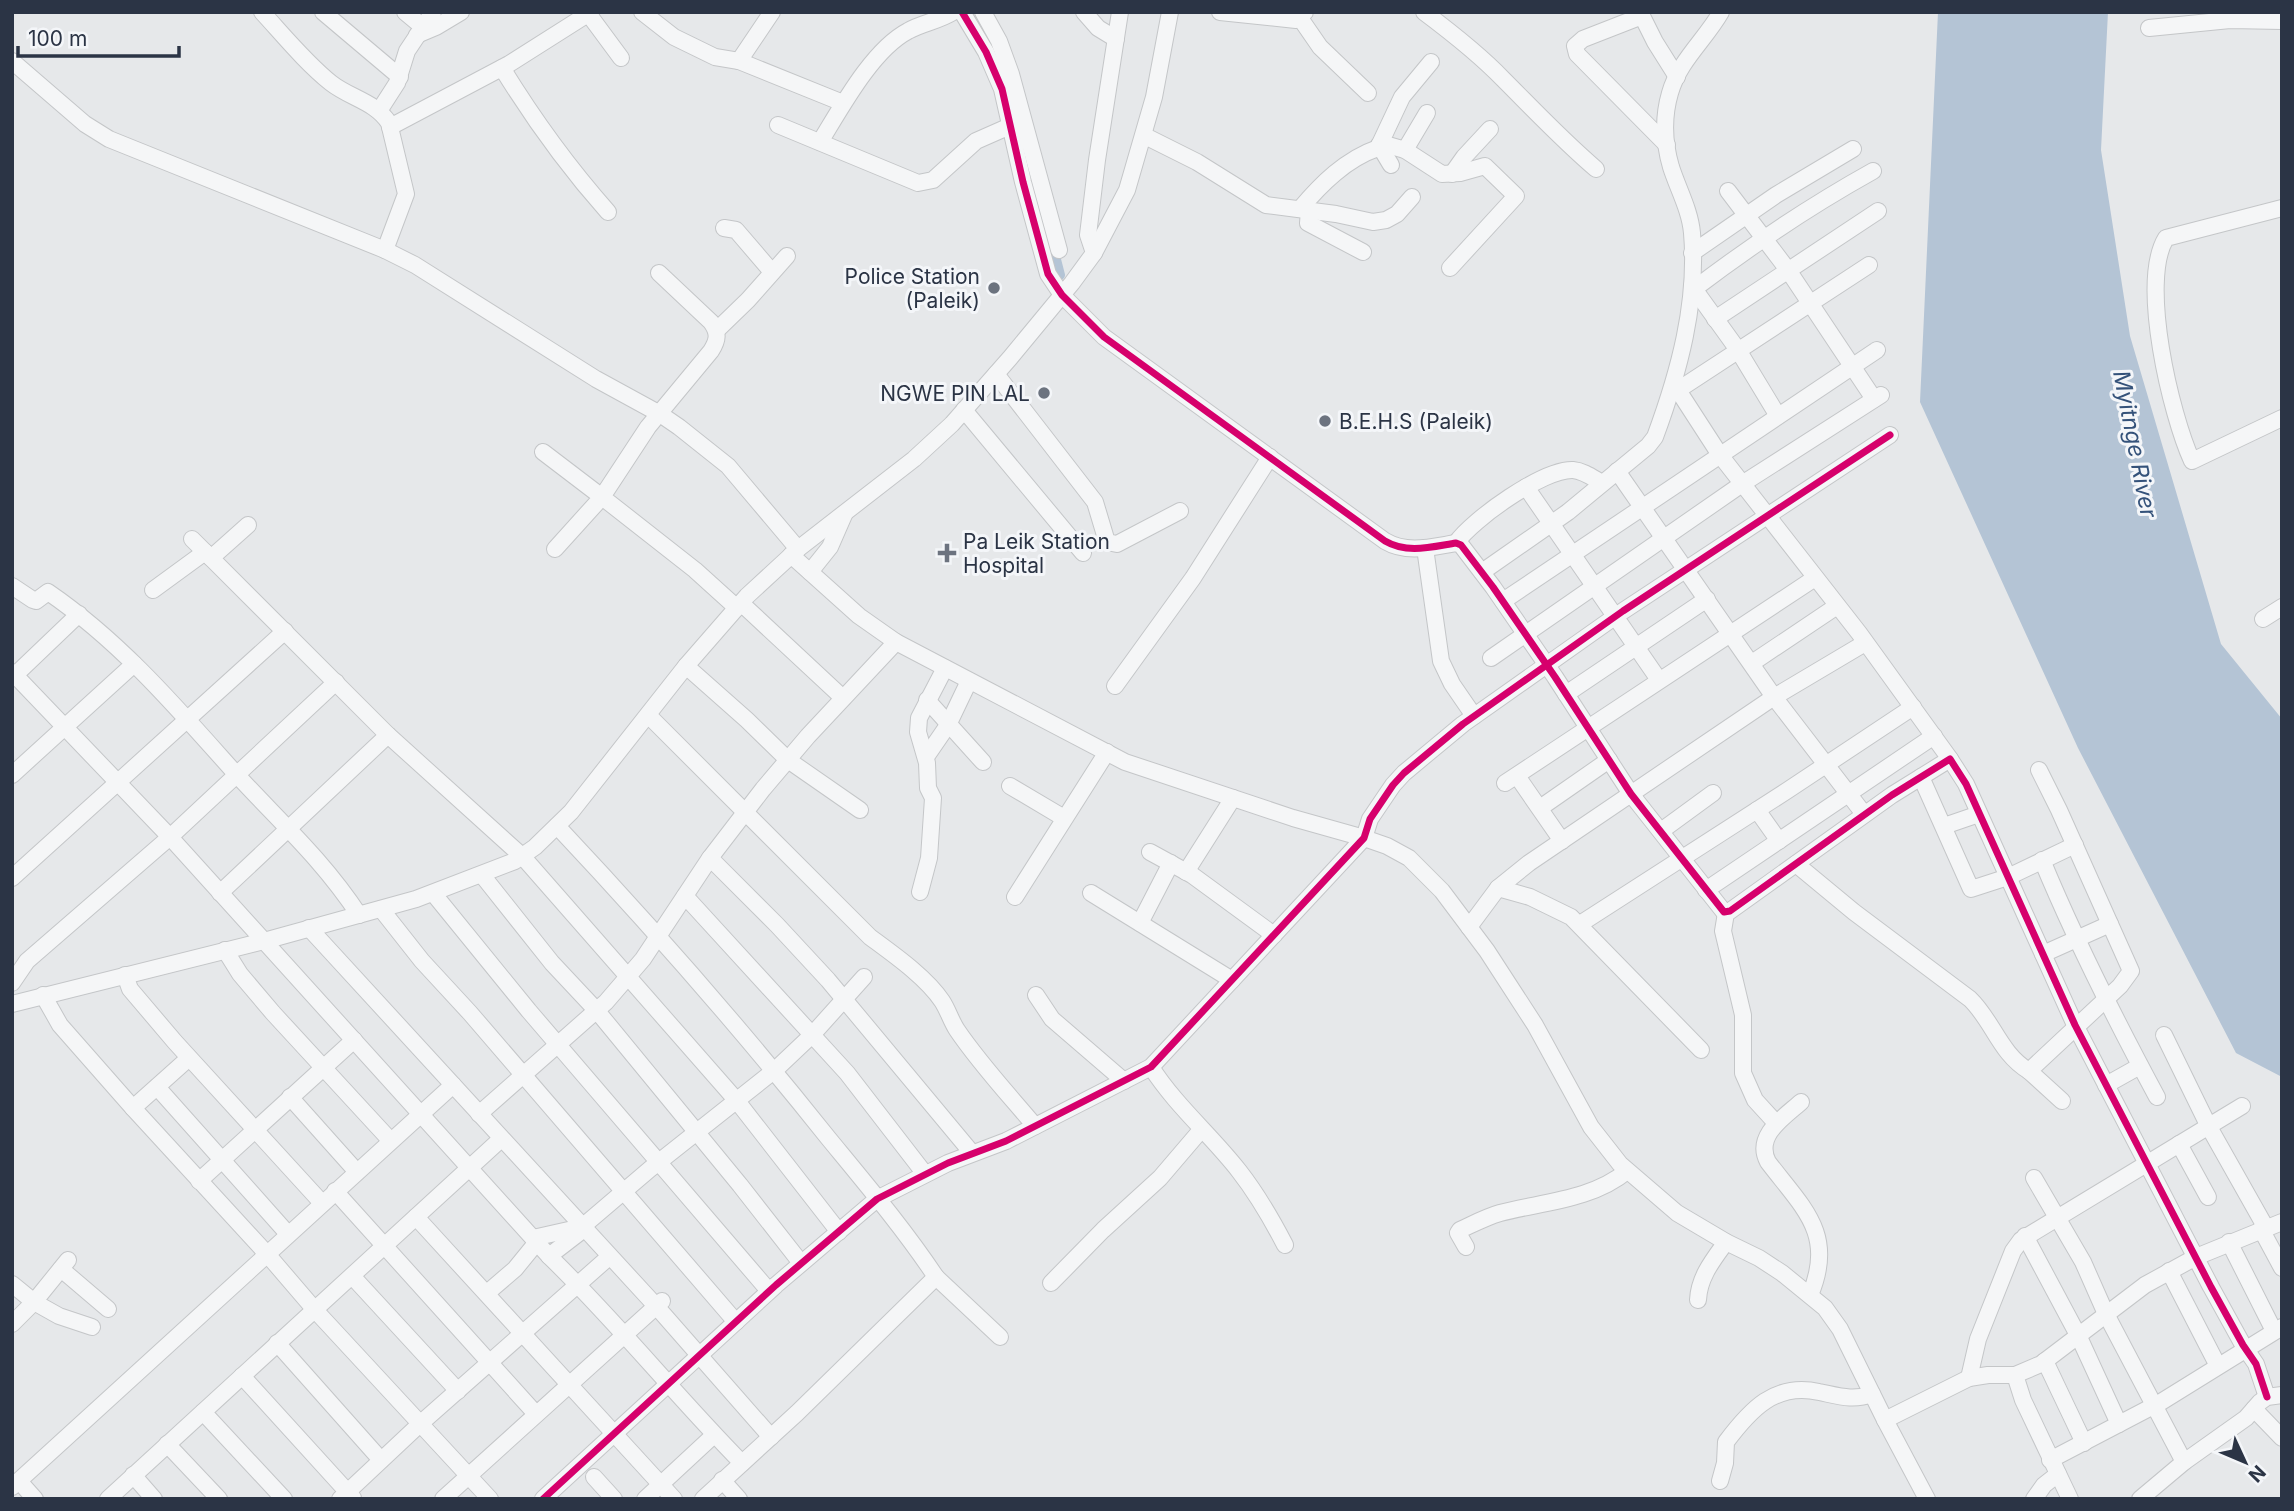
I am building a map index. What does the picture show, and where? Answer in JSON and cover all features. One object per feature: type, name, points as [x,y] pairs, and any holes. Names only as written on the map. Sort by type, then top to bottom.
[{"type":"street","points":[[262,12],[329,82],[385,116],[406,194],[385,250]]},
{"type":"street","points":[[323,12],[400,77]]},
{"type":"street","points":[[405,12],[420,31]]},
{"type":"street","points":[[379,111],[400,77],[407,51],[433,12]]},
{"type":"street","points":[[420,31],[436,27],[461,12]]},
{"type":"street","points":[[642,12],[680,41],[715,57],[739,61],[843,103]]},
{"type":"street","points":[[739,61],[772,12]]},
{"type":"street","points":[[820,142],[843,103],[874,62],[905,32],[953,12]]},
{"type":"street","points":[[962,12],[986,52],[1002,89],[1048,274],[1062,295],[1104,337],[1395,547],[1408,550],[1456,543],[1461,545],[1547,665],[1631,794],[1726,913]]},
{"type":"street","points":[[983,12],[999,41],[1011,74],[1059,250]]},
{"type":"street","points":[[1084,12],[1098,28],[1116,39]]},
{"type":"street","points":[[1094,253],[1088,235],[1120,12]]},
{"type":"street","points":[[12,1004],[381,909],[433,893],[523,857],[557,826],[686,666],[739,606],[795,552],[914,459],[964,410],[1062,295],[1094,253],[1121,204],[1145,136],[1170,12]]},
{"type":"street","points":[[1220,12],[1296,20],[1302,15],[1308,34],[1368,93]]},
{"type":"street","points":[[1424,12],[1473,51],[1548,127],[1596,169]]},
{"type":"street","points":[[1482,572],[1551,524],[1656,437],[1676,387],[1693,288],[1692,231],[1671,166],[1665,118],[1677,77],[1698,42],[1721,12]]},
{"type":"street","points":[[390,127],[502,68],[589,13],[621,58]]},
{"type":"street","points":[[1667,145],[1577,54],[1575,46],[1583,39],[1641,14],[1677,77]]},
{"type":"street","points":[[2149,28],[2230,20],[2282,21]]},
{"type":"street","points":[[12,61],[85,124],[109,139],[385,250],[415,265],[596,379],[660,414],[728,466],[810,572],[859,616],[895,642],[1141,769],[1364,838],[1409,858],[1442,891],[1469,927],[1535,1024],[1591,1126],[1627,1171],[1676,1213],[1759,1258],[1825,1308],[1840,1329],[1927,1499]]},
{"type":"street","points":[[1306,214],[1311,196],[1346,164],[1380,144],[1402,97],[1431,62]]},
{"type":"street","points":[[502,68],[541,130],[570,169],[608,212]]},
{"type":"street","points":[[1405,150],[1427,113]]},
{"type":"street","points":[[778,124],[918,183],[927,183],[941,174],[976,141],[1010,126]]},
{"type":"street","points":[[1459,170],[1490,128]]},
{"type":"street","points":[[1145,136],[1197,162],[1261,203],[1306,214],[1359,218],[1373,222],[1386,220],[1397,215],[1412,197]]},
{"type":"street","points":[[1380,144],[1405,150],[1436,171],[1485,166],[1516,197],[1450,268]]},
{"type":"street","points":[[1380,144],[1391,165]]},
{"type":"street","points":[[1692,253],[1796,182],[1853,149]]},
{"type":"street","points":[[1693,288],[1763,238],[1873,171]]},
{"type":"street","points":[[1491,658],[1742,484],[1878,397],[1852,366],[1788,270],[1728,191]]},
{"type":"street","points":[[2282,208],[2165,238],[2157,263],[2155,286],[2160,338],[2169,383],[2192,461],[2282,418]]},
{"type":"street","points":[[1716,319],[1878,211]]},
{"type":"street","points":[[1306,214],[1363,252]]},
{"type":"street","points":[[724,228],[736,230],[772,272]]},
{"type":"street","points":[[555,550],[603,496],[660,414],[715,344],[717,330],[787,256]]},
{"type":"street","points":[[1676,387],[1869,265]]},
{"type":"street","points":[[659,273],[717,330]]},
{"type":"street","points":[[1693,288],[1738,350],[1778,416]]},
{"type":"street","points":[[1503,601],[1877,350]]},
{"type":"street","points":[[996,374],[1095,502],[1107,542],[1117,544],[1180,511]]},
{"type":"street","points":[[1676,387],[1720,455],[1913,707],[1966,784],[2075,1025],[2196,1257],[2274,1396],[2184,1462],[2140,1499]]},
{"type":"street","points":[[964,410],[1083,552]]},
{"type":"street","points":[[543,1499],[769,1291],[877,1199],[925,1174],[1006,1141],[1151,1067],[1364,838],[1370,819],[1404,773],[1474,716],[1616,617],[1890,435]]},
{"type":"street","points":[[543,452],[603,496],[739,606],[843,698]]},
{"type":"street","points":[[1115,687],[1194,578],[1270,457]]},
{"type":"street","points":[[1456,543],[1475,522],[1538,480],[1560,471],[1572,470],[1582,472],[1602,483]]},
{"type":"street","points":[[1616,471],[1774,697],[1864,814]]},
{"type":"street","points":[[1526,487],[1659,680]]},
{"type":"street","points":[[810,572],[830,547],[845,512]]},
{"type":"street","points":[[153,590],[208,555],[248,525]]},
{"type":"street","points":[[192,539],[387,735],[523,857],[737,1101],[839,1232]]},
{"type":"street","points":[[1425,548],[1441,661],[1451,684],[1474,716]]},
{"type":"street","points":[[1562,841],[1540,808],[1511,779],[1815,578]]},
{"type":"street","points":[[12,586],[36,601],[48,592],[79,614],[134,664],[318,858],[359,915]]},
{"type":"street","points":[[1566,694],[1707,599]]},
{"type":"street","points":[[1752,663],[1837,606]]},
{"type":"street","points":[[2263,619],[2282,607]]},
{"type":"street","points":[[79,614],[13,675],[170,837],[549,1256],[578,1284],[742,1463]]},
{"type":"street","points":[[12,878],[285,631]]},
{"type":"street","points":[[479,1114],[597,1012],[629,976],[710,858],[745,813],[788,760],[895,642]]},
{"type":"street","points":[[1469,927],[1498,888],[1519,870],[1774,697],[1865,643]]},
{"type":"street","points":[[12,775],[134,664]]},
{"type":"street","points":[[686,666],[788,760],[860,810]]},
{"type":"street","points":[[920,892],[929,858],[933,799],[926,778],[926,757],[918,732],[919,718],[945,668]]},
{"type":"street","points":[[926,757],[948,725],[970,681]]},
{"type":"street","points":[[12,983],[27,961],[170,837],[336,682]]},
{"type":"street","points":[[927,700],[984,762]]},
{"type":"street","points":[[1580,924],[1913,707]]},
{"type":"street","points":[[648,715],[870,937],[933,991],[942,1001],[953,1024],[1035,1126]]},
{"type":"street","points":[[220,892],[387,735]]},
{"type":"street","points":[[1706,890],[1934,736]]},
{"type":"street","points":[[1014,897],[1107,752]]},
{"type":"street","points":[[1776,1123],[1755,1100],[1743,1073],[1743,1015],[1723,931],[1726,913],[1864,814],[1950,759]]},
{"type":"street","points":[[1540,808],[1609,760]]},
{"type":"street","points":[[2029,1071],[2131,973],[2039,771]]},
{"type":"street","points":[[1921,777],[1971,889],[2008,877],[2075,845]]},
{"type":"street","points":[[1010,786],[1064,818]]},
{"type":"street","points":[[1661,831],[1713,793]]},
{"type":"street","points":[[1186,872],[1233,798]]},
{"type":"street","points":[[1757,810],[1779,841]]},
{"type":"street","points":[[1944,826],[1979,814]]},
{"type":"street","points":[[557,826],[659,936],[775,1070],[936,1277],[1000,1337]]},
{"type":"street","points":[[1150,852],[1186,872],[1274,935]]},
{"type":"street","points":[[710,858],[777,925],[844,1000],[972,1153]]},
{"type":"street","points":[[2042,860],[2104,999],[2157,1097]]},
{"type":"street","points":[[1140,923],[1171,863]]},
{"type":"street","points":[[1796,864],[1854,912],[1970,999],[2014,1060],[2062,1101]]},
{"type":"street","points":[[482,875],[801,1263]]},
{"type":"street","points":[[1498,888],[1530,897],[1557,909],[1580,924],[1618,967],[1701,1049]]},
{"type":"street","points":[[433,893],[558,1045],[769,1291]]},
{"type":"street","points":[[1091,893],[1232,981]]},
{"type":"street","points":[[685,896],[869,1099],[925,1174]]},
{"type":"street","points":[[381,909],[422,961],[736,1322]]},
{"type":"street","points":[[2043,954],[2110,924]]},
{"type":"street","points":[[309,928],[609,1257],[660,1303],[699,1356],[771,1437]]},
{"type":"street","points":[[225,950],[240,974],[390,1140]]},
{"type":"street","points":[[125,975],[130,989],[189,1058],[322,1203]]},
{"type":"street","points":[[549,1256],[622,1192],[775,1070],[812,1035],[864,977]]},
{"type":"street","points":[[44,995],[60,1025],[133,1108],[490,1499]]},
{"type":"street","points":[[1036,995],[1052,1019],[1124,1082]]},
{"type":"street","points":[[2164,1035],[2282,1268]]},
{"type":"street","points":[[198,1181],[354,1040]]},
{"type":"street","points":[[133,1108],[189,1058]]},
{"type":"street","points":[[2106,1085],[2140,1066]]},
{"type":"street","points":[[1151,1067],[1162,1084],[1239,1171],[1271,1218],[1285,1245]]},
{"type":"street","points":[[35,1499],[16,1484],[453,1085]]},
{"type":"street","points":[[157,1087],[288,1234]]},
{"type":"street","points":[[290,1097],[357,1172]]},
{"type":"street","points":[[1801,1102],[1768,1133],[1765,1158],[1808,1214],[1819,1238],[1817,1279],[1810,1295]]},
{"type":"street","points":[[1969,1378],[1978,1339],[2013,1251],[2025,1236],[2242,1106]]},
{"type":"street","points":[[1051,1283],[1160,1178],[1201,1130]]},
{"type":"street","points":[[108,1499],[501,1139]]},
{"type":"street","points":[[2179,1144],[2208,1197]]},
{"type":"street","points":[[1465,1247],[1458,1233],[1460,1230],[1496,1214],[1587,1193],[1613,1182],[1627,1171]]},
{"type":"street","points":[[2034,1178],[2083,1262],[2106,1314],[2184,1462]]},
{"type":"street","points":[[335,1191],[536,1414]]},
{"type":"street","points":[[416,1217],[674,1499]]},
{"type":"street","points":[[1885,1420],[1969,1378],[2015,1375],[2045,1361],[2145,1285],[2196,1257],[2282,1222]]},
{"type":"street","points":[[487,1293],[515,1269],[535,1240],[583,1228]]},
{"type":"street","points":[[2025,1236],[2079,1337],[2119,1424]]},
{"type":"street","points":[[1698,1300],[1698,1288],[1703,1276],[1726,1242]]},
{"type":"street","points":[[2034,1499],[2054,1467],[2084,1443],[2154,1406],[2278,1329],[2229,1242]]},
{"type":"street","points":[[242,1376],[347,1496],[421,1423],[609,1257]]},
{"type":"street","points":[[12,1324],[65,1265],[108,1309]]},
{"type":"street","points":[[2169,1272],[2218,1366]]},
{"type":"street","points":[[352,1276],[458,1391]]},
{"type":"street","points":[[702,1499],[771,1437],[936,1277]]},
{"type":"street","points":[[12,1284],[34,1302],[59,1316],[93,1327]]},
{"type":"street","points":[[443,1499],[660,1303]]},
{"type":"street","points":[[277,1343],[381,1460]]},
{"type":"street","points":[[2045,1361],[2084,1443]]},
{"type":"street","points":[[2015,1375],[2070,1499]]},
{"type":"street","points":[[1720,1481],[1725,1463],[1726,1442],[1764,1400],[1793,1391],[1815,1391],[1858,1399],[1872,1394]]},
{"type":"street","points":[[2254,1409],[2282,1438]]},
{"type":"street","points":[[203,1412],[284,1499]]},
{"type":"street","points":[[645,1499],[714,1435]]},
{"type":"street","points":[[167,1444],[219,1499]]},
{"type":"street","points":[[133,1475],[154,1499]]},
{"type":"street","points":[[594,1477],[614,1499]]},
{"type":"street","points":[[722,1480],[739,1499]]},
{"type":"water","name":"Myitnge River","points":[[1938,12],[2108,12],[2101,150],[2130,336],[2221,644],[2282,719],[2282,1077],[2236,1053],[2078,748],[1920,402]]},
{"type":"waterway","points":[[1052,244],[1060,275]]},
{"type":"cycle path","points":[[962,12],[986,52],[1002,89],[1048,274],[1062,295],[1104,337],[1385,541],[1411,548],[1456,543],[1461,545],[1555,677],[1631,794],[1724,912],[1730,911],[1892,795],[1950,759],[1966,784],[2075,1025],[2211,1287],[2256,1364],[2267,1397]]},
{"type":"cycle path","points":[[543,1499],[776,1285],[877,1199],[948,1163],[1006,1141],[1151,1067],[1364,838],[1370,819],[1393,785],[1463,724],[1623,611],[1890,435]]},
{"type":"place","name":"Police Station (Paleik)","points":[[994,288]]},
{"type":"place","name":"NGWE PIN LAL","points":[[1044,393]]},
{"type":"place","name":"B.E.H.S (Paleik)","points":[[1325,421]]},
{"type":"place","name":"Pa Leik Station Hospital","points":[[947,553]]}]
